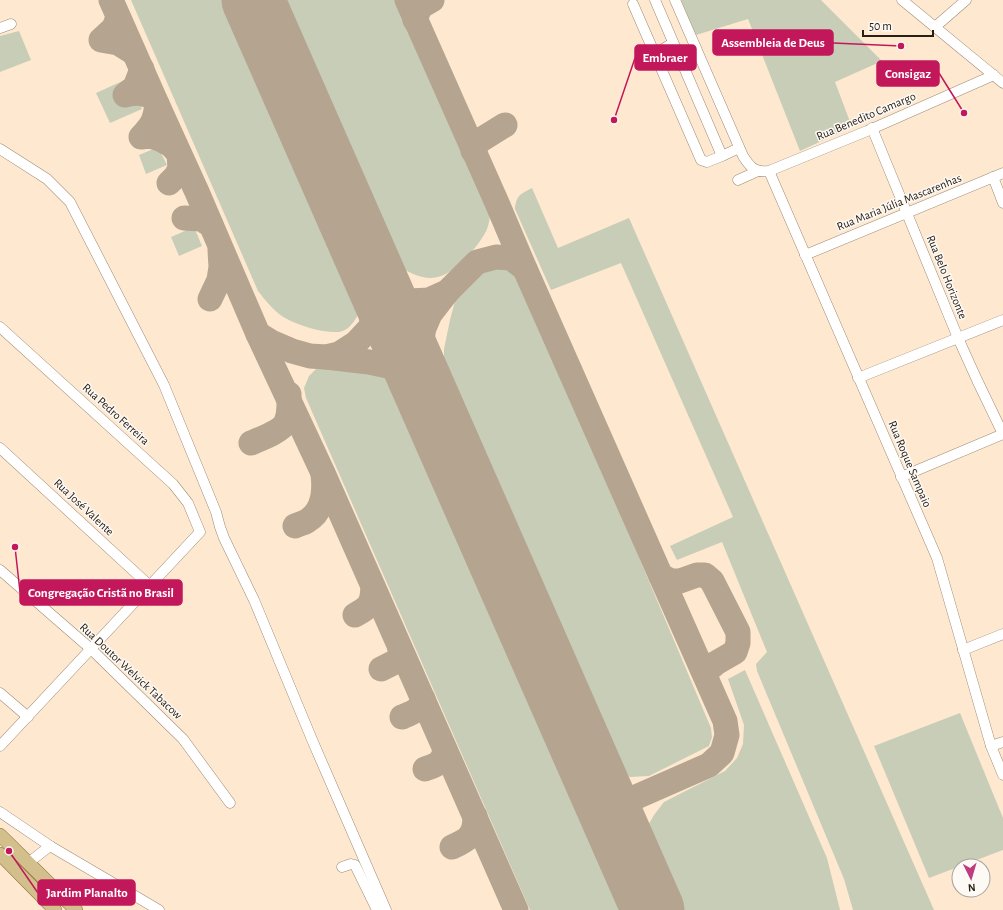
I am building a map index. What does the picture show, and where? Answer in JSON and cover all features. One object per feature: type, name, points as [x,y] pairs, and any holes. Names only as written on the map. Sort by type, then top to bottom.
[{"type":"main road","points":[[0,837],[76,910]]},
{"type":"main road","points":[[0,854],[55,910]]},
{"type":"street","points":[[655,0],[722,156]]},
{"type":"street","points":[[675,0],[743,156],[749,166],[758,171],[769,171]]},
{"type":"street","points":[[902,0],[1003,82]]},
{"type":"street","points":[[935,27],[966,0]]},
{"type":"street","points":[[633,4],[701,160],[707,162],[739,148]]},
{"type":"street","points":[[0,28],[11,24]]},
{"type":"street","points":[[655,54],[673,43]]},
{"type":"street","name":"Rua Benedito Camargo","points":[[769,171],[994,75]]},
{"type":"street","name":"Rua Belo Horizonte","points":[[872,128],[958,338],[1003,434]]},
{"type":"street","points":[[0,149],[47,179],[70,202],[164,385],[216,512],[224,538],[254,600],[313,742],[386,910]]},
{"type":"street","points":[[738,180],[758,171]]},
{"type":"street","name":"Rua Roque Sampaio","points":[[769,171],[936,558],[954,614],[963,650],[992,746],[1003,775]]},
{"type":"street","name":"Rua Maria Júlia Mascarenhas","points":[[805,255],[1003,173]]},
{"type":"street","points":[[993,178],[1003,203]]},
{"type":"street","points":[[858,378],[1003,320]]},
{"type":"street","name":"Rua Pedro Ferreira","points":[[1,330],[173,484],[188,503],[200,532],[150,586]]},
{"type":"street","points":[[901,477],[1003,434]]},
{"type":"street","name":"Rua José Valente","points":[[0,448],[150,586]]},
{"type":"street","name":"Rua Doutor Welvick Tabacow","points":[[0,570],[91,649],[183,739],[230,803]]},
{"type":"street","points":[[0,746],[150,586]]},
{"type":"street","points":[[963,650],[1003,634]]},
{"type":"street","points":[[0,693],[28,717]]},
{"type":"street","points":[[992,746],[1003,742]]},
{"type":"street","points":[[0,812],[50,846],[159,910]]},
{"type":"street","points":[[0,837],[73,910]]},
{"type":"street","points":[[28,863],[50,846]]},
{"type":"street","points":[[0,850],[61,910]]},
{"type":"street","points":[[342,867],[351,864],[355,865],[377,910]]},
{"type":"green space","points":[[131,0],[235,0],[360,285],[363,298],[362,305],[355,320],[347,329],[332,332],[292,322],[275,310],[258,291]]},
{"type":"green space","points":[[279,0],[399,0],[489,210],[489,222],[479,243],[467,257],[447,273],[426,278],[413,274],[396,265]]},
{"type":"green space","points":[[681,0],[821,0],[882,61],[835,82],[852,127],[800,151],[748,19],[696,35]]},
{"type":"green space","points":[[19,31],[31,60],[0,72],[0,36]]},
{"type":"green space","points":[[129,78],[142,109],[110,123],[96,93]]},
{"type":"green space","points":[[158,147],[167,165],[146,174],[139,155]]},
{"type":"green space","points":[[532,188],[558,248],[629,218],[934,910],[853,910],[844,879],[757,671],[756,664],[767,652],[722,542],[677,560],[670,546],[733,517],[621,263],[551,290],[515,209],[518,198]]},
{"type":"green space","points":[[194,227],[202,246],[179,256],[171,237]]},
{"type":"green space","points":[[498,262],[511,266],[519,273],[711,728],[712,737],[709,746],[649,776],[630,777],[621,771],[448,385],[444,370],[444,349],[456,297],[467,280],[484,266]]},
{"type":"green space","points":[[333,363],[370,367],[393,375],[401,384],[409,398],[635,910],[530,910],[306,398],[304,388],[309,376],[319,366]]},
{"type":"green space","points":[[745,670],[827,858],[840,910],[681,910],[646,829],[664,802],[725,771],[737,758],[743,744],[744,725],[728,679]]},
{"type":"green space","points":[[960,713],[1003,818],[1003,850],[982,858],[951,858],[951,870],[929,878],[874,746]]},
{"type":"taxiway","points":[[111,0],[197,192],[258,334],[323,473],[516,910]]},
{"type":"taxiway","points":[[407,0],[725,721],[727,735],[722,753],[709,765],[627,801],[619,813],[617,827]]},
{"type":"taxiway","points":[[415,20],[420,7],[432,0]]},
{"type":"taxiway","points":[[118,17],[114,28],[101,40],[118,43],[134,53]]},
{"type":"taxiway","points":[[142,69],[135,87],[125,95],[140,94],[154,98]]},
{"type":"taxiway","points":[[157,104],[152,122],[141,137],[150,136],[160,139],[171,145],[179,154],[180,168],[176,176],[169,183]]},
{"type":"taxiway","points":[[473,151],[479,141],[505,125]]},
{"type":"taxiway","points":[[184,218],[201,219],[211,225]]},
{"type":"taxiway","points":[[210,299],[219,280],[221,267],[220,250]]},
{"type":"taxiway","points":[[258,334],[271,342],[292,351],[310,356],[326,357],[339,354],[356,343],[370,328],[377,306],[375,283],[365,254],[382,287],[395,296],[410,301],[429,300],[447,292],[477,262],[496,257],[511,258],[525,269]]},
{"type":"taxiway","points":[[326,357],[369,362],[397,368],[413,380],[425,392],[420,370],[420,349],[424,328],[430,314],[447,292]]},
{"type":"taxiway","points":[[251,443],[280,429],[284,425],[288,415],[289,394]]},
{"type":"taxiway","points":[[295,526],[306,522],[317,512],[323,494],[323,474]]},
{"type":"taxiway","points":[[661,576],[671,581],[680,581],[697,575],[705,575],[712,581],[738,632],[738,643],[735,652],[716,663],[705,675]]},
{"type":"taxiway","points":[[355,615],[364,610],[371,601],[373,587]]},
{"type":"taxiway","points":[[381,669],[395,662],[400,656],[400,649]]},
{"type":"taxiway","points":[[402,717],[418,709],[423,699]]},
{"type":"taxiway","points":[[425,769],[438,763],[444,755],[445,750]]},
{"type":"taxiway","points":[[601,792],[613,799],[627,801]]},
{"type":"taxiway","points":[[452,847],[470,836],[474,828],[475,816]]},
{"type":"runway","points":[[253,0],[653,910]]},
{"type":"place","name":"Assembleia de Deus","points":[[901,46]]},
{"type":"place","name":"Consigaz","points":[[964,113]]},
{"type":"place","name":"Embraer","points":[[614,120]]},
{"type":"place","name":"Congregação Cristã no Brasil","points":[[15,547]]},
{"type":"place","name":"Jardim Planalto","points":[[9,851]]}]
